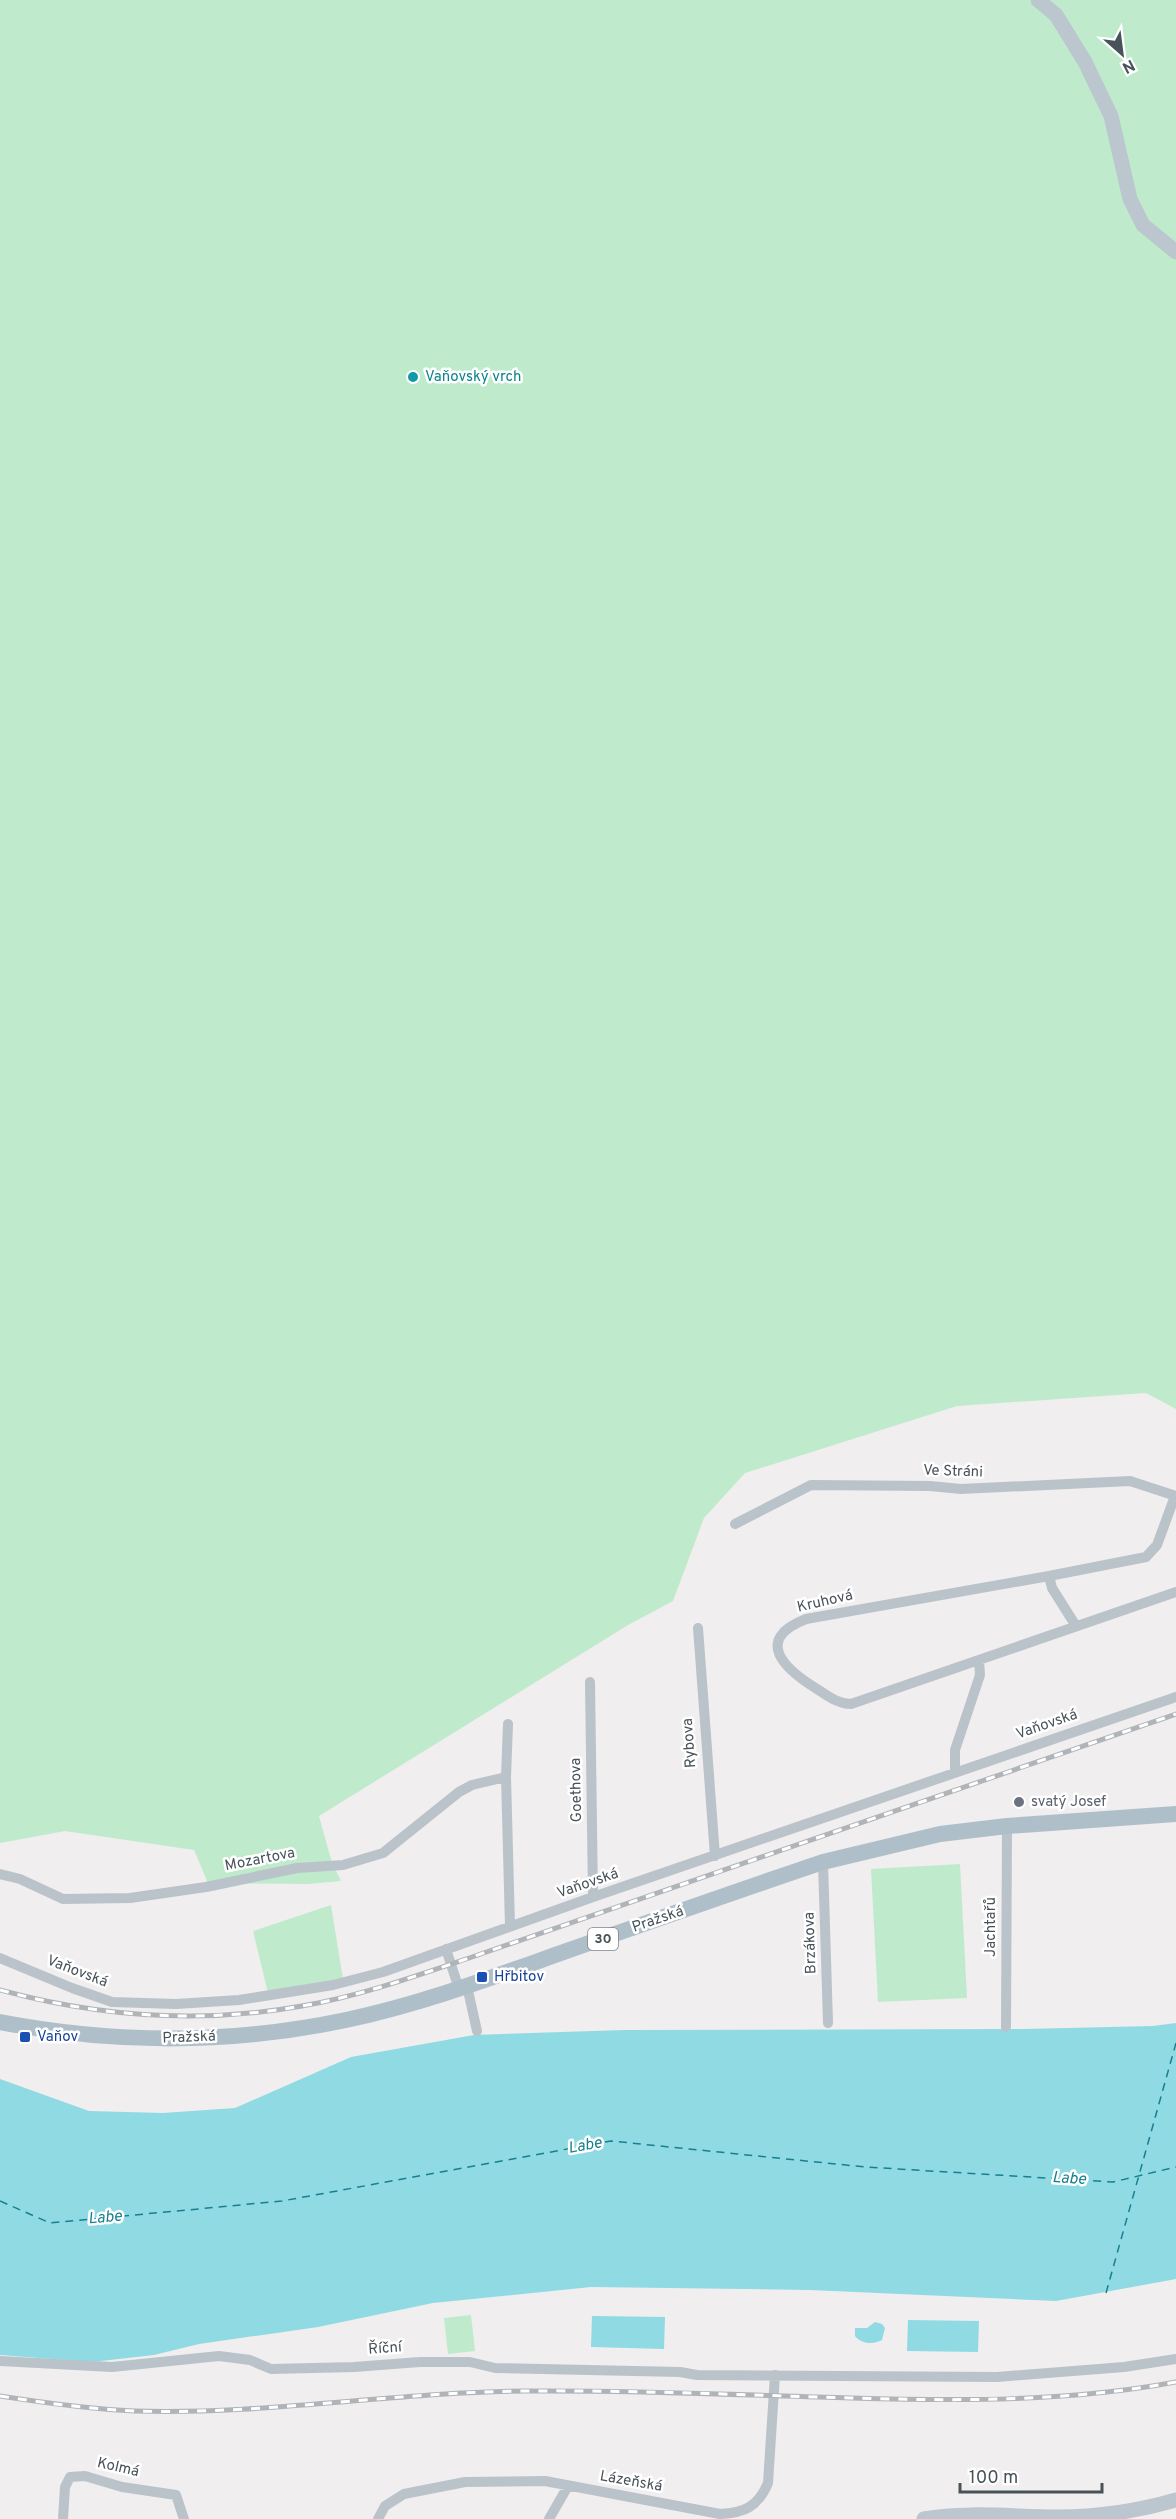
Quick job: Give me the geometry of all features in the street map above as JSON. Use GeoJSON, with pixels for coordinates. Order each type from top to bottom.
{"type":"FeatureCollection","features":[{"type":"Feature","properties":{"kind":"main road","name":"Pražská"},"geometry":{"type":"LineString","coordinates":[[0,2022],[102,2037],[160,2039],[230,2037],[277,2032],[347,2020],[464,1987],[823,1862],[918,1838],[1007,1827],[1176,1814]]}},
{"type":"Feature","properties":{"kind":"street"},"geometry":{"type":"LineString","coordinates":[[1038,0],[1056,15],[1085,62],[1111,116],[1130,199],[1143,225],[1176,252]]}},
{"type":"Feature","properties":{"kind":"street","name":"Ve Stráni"},"geometry":{"type":"LineString","coordinates":[[735,1524],[811,1485],[930,1486],[961,1489],[1130,1481],[1176,1496]]}},
{"type":"Feature","properties":{"kind":"street","name":"Kruhová"},"geometry":{"type":"LineString","coordinates":[[1176,1496],[1157,1545],[1146,1557],[806,1619],[795,1623],[786,1631],[778,1645],[779,1655],[790,1670],[803,1680],[844,1704],[862,1701],[1176,1592]]}},
{"type":"Feature","properties":{"kind":"street"},"geometry":{"type":"LineString","coordinates":[[1049,1576],[1052,1588],[1076,1626]]}},
{"type":"Feature","properties":{"kind":"street","name":"Rybova"},"geometry":{"type":"LineString","coordinates":[[698,1628],[715,1856]]}},
{"type":"Feature","properties":{"kind":"street"},"geometry":{"type":"LineString","coordinates":[[955,1773],[955,1750],[980,1675],[979,1660]]}},
{"type":"Feature","properties":{"kind":"street","name":"Goethova"},"geometry":{"type":"LineString","coordinates":[[590,1682],[593,1897]]}},
{"type":"Feature","properties":{"kind":"street","name":"Vaňovská"},"geometry":{"type":"LineString","coordinates":[[0,1958],[112,2002],[176,2004],[238,2000],[333,1985],[383,1972],[593,1897],[1176,1697]]}},
{"type":"Feature","properties":{"kind":"street"},"geometry":{"type":"LineString","coordinates":[[508,1724],[506,1777],[510,1926]]}},
{"type":"Feature","properties":{"kind":"street","name":"Mozartova"},"geometry":{"type":"LineString","coordinates":[[0,1874],[20,1879],[63,1899],[119,1898],[206,1887],[297,1868],[343,1865],[383,1853],[459,1792],[472,1785],[506,1777]]}},
{"type":"Feature","properties":{"kind":"street","name":"Jachtařů"},"geometry":{"type":"LineString","coordinates":[[1006,2027],[1007,1827]]}},
{"type":"Feature","properties":{"kind":"street","name":"Brzákova"},"geometry":{"type":"LineString","coordinates":[[823,1862],[828,2024]]}},
{"type":"Feature","properties":{"kind":"street"},"geometry":{"type":"LineString","coordinates":[[446,1949],[464,1987],[477,2031]]}},
{"type":"Feature","properties":{"kind":"street","name":"Říční"},"geometry":{"type":"LineString","coordinates":[[0,2361],[112,2367],[219,2356],[250,2360],[271,2369],[460,2362],[495,2368],[680,2372],[728,2376],[997,2377],[1124,2367],[1176,2359]]}},
{"type":"Feature","properties":{"kind":"street","name":"Lázeňská"},"geometry":{"type":"LineString","coordinates":[[378,2519],[385,2506],[404,2494],[465,2482],[545,2481],[720,2514],[740,2513],[763,2495],[768,2483],[775,2375]]}},
{"type":"Feature","properties":{"kind":"street","name":"Kolmá"},"geometry":{"type":"LineString","coordinates":[[63,2519],[65,2487],[70,2476],[85,2476],[122,2487],[176,2495],[184,2519]]}},
{"type":"Feature","properties":{"kind":"street"},"geometry":{"type":"LineString","coordinates":[[549,2519],[568,2486]]}},
{"type":"Feature","properties":{"kind":"street"},"geometry":{"type":"LineString","coordinates":[[924,2519],[966,2516],[1086,2517],[1139,2510],[1176,2500]]}},
{"type":"Feature","properties":{"kind":"green space"},"geometry":{"type":"Polygon","coordinates":[[[0,0],[1030,0],[1036,5],[1035,0],[1176,0],[1176,1409],[1146,1393],[957,1406],[745,1473],[704,1518],[673,1601],[628,1625],[319,1816],[332,1863],[341,1881],[308,1884],[208,1883],[194,1850],[65,1831],[0,1843],[0,0]]]}},
{"type":"Feature","properties":{"kind":"green space"},"geometry":{"type":"Polygon","coordinates":[[[960,1864],[967,1998],[878,2002],[871,1869],[960,1864]]]}},
{"type":"Feature","properties":{"kind":"green space"},"geometry":{"type":"Polygon","coordinates":[[[331,1905],[343,1979],[268,1993],[253,1931],[331,1905]]]}},
{"type":"Feature","properties":{"kind":"green space"},"geometry":{"type":"Polygon","coordinates":[[[471,2315],[475,2351],[448,2354],[444,2318],[471,2315]]]}},
{"type":"Feature","properties":{"kind":"water","name":"Labe"},"geometry":{"type":"Polygon","coordinates":[[[1176,2023],[1176,2279],[1056,2301],[810,2290],[591,2287],[433,2303],[318,2327],[199,2344],[154,2355],[92,2362],[0,2355],[0,2079],[89,2111],[163,2113],[235,2108],[351,2057],[474,2035],[624,2030],[1023,2029],[1153,2026],[1176,2023]]]}},
{"type":"Feature","properties":{"kind":"water"},"geometry":{"type":"Polygon","coordinates":[[[592,2316],[665,2317],[664,2349],[591,2347],[592,2316]]]}},
{"type":"Feature","properties":{"kind":"water"},"geometry":{"type":"Polygon","coordinates":[[[908,2320],[979,2321],[978,2352],[907,2351],[908,2320]]]}},
{"type":"Feature","properties":{"kind":"water"},"geometry":{"type":"Polygon","coordinates":[[[875,2322],[882,2324],[885,2328],[882,2340],[867,2343],[855,2336],[855,2328],[867,2328],[875,2322]]]}},
{"type":"Feature","properties":{"kind":"ferry route"},"geometry":{"type":"LineString","coordinates":[[1106,2293],[1176,2043]]}},
{"type":"Feature","properties":{"kind":"ferry route"},"geometry":{"type":"LineString","coordinates":[[0,2201],[50,2223],[282,2201],[611,2141],[865,2167],[1113,2182],[1176,2167]]}},
{"type":"Feature","properties":{"kind":"railway"},"geometry":{"type":"LineString","coordinates":[[0,1990],[112,2012],[188,2016],[264,2012],[345,1997],[451,1964],[1176,1714]]}},
{"type":"Feature","properties":{"kind":"railway"},"geometry":{"type":"LineString","coordinates":[[0,2396],[101,2409],[184,2411],[233,2410],[428,2395],[526,2391],[892,2399],[1014,2399],[1135,2389],[1176,2382]]}},
{"type":"Feature","properties":{"kind":"place","name":"Vaňovský vrch"},"geometry":{"type":"Point","coordinates":[413,377]}},
{"type":"Feature","properties":{"kind":"place","name":"svatý Josef"},"geometry":{"type":"Point","coordinates":[1019,1802]}},
{"type":"Feature","properties":{"kind":"place","name":"Hřbitov"},"geometry":{"type":"Point","coordinates":[482,1977]}},
{"type":"Feature","properties":{"kind":"place","name":"Vaňov"},"geometry":{"type":"Point","coordinates":[25,2037]}}]}
